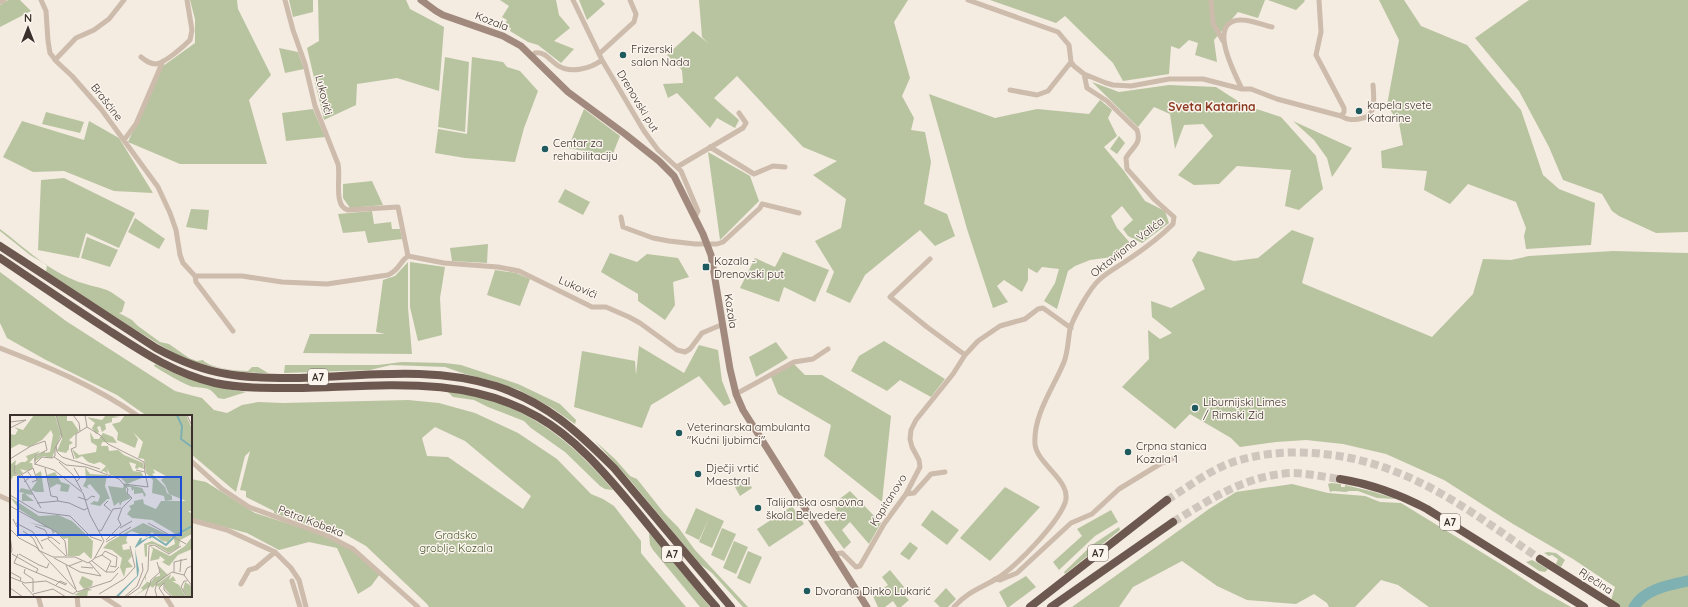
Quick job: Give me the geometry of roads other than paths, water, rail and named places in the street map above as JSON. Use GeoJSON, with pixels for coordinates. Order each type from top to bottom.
{"type":"FeatureCollection","features":[{"type":"Feature","properties":{"kind":"highway","name":"A7"},"geometry":{"type":"LineString","coordinates":[[0,246],[156,348],[182,361],[204,369],[227,374],[264,378],[400,374],[456,377],[495,386],[539,405],[576,430],[614,468],[731,607]]}},
{"type":"Feature","properties":{"kind":"highway","name":"A7"},"geometry":{"type":"LineString","coordinates":[[0,258],[138,349],[171,368],[198,378],[232,386],[268,388],[402,385],[445,386],[488,395],[526,410],[562,432],[593,461],[716,607]]}},
{"type":"Feature","properties":{"kind":"highway","name":"A7"},"geometry":{"type":"LineString","coordinates":[[1340,479],[1371,485],[1404,497],[1448,521],[1584,607]]}},
{"type":"Feature","properties":{"kind":"highway","name":"A7"},"geometry":{"type":"LineString","coordinates":[[1030,607],[1167,500]]}},
{"type":"Feature","properties":{"kind":"highway","name":"A7"},"geometry":{"type":"LineString","coordinates":[[1051,607],[1173,522]]}},
{"type":"Feature","properties":{"kind":"highway","name":"Rječina"},"geometry":{"type":"LineString","coordinates":[[1540,558],[1616,607]]}},
{"type":"Feature","properties":{"kind":"main road","name":"Kozala"},"geometry":{"type":"LineString","coordinates":[[421,0],[443,15],[502,36],[521,46],[568,92],[625,134],[671,172],[680,186],[707,244],[712,261],[721,325],[730,369],[736,394],[743,410],[867,607]]}},
{"type":"Feature","properties":{"kind":"street"},"geometry":{"type":"LineString","coordinates":[[0,2],[4,0]]}},
{"type":"Feature","properties":{"kind":"street","name":"Brašćine"},"geometry":{"type":"LineString","coordinates":[[41,0],[46,11],[48,48],[55,60],[86,92],[124,140],[136,124],[163,61],[190,40],[192,30],[187,0]]}},
{"type":"Feature","properties":{"kind":"street"},"geometry":{"type":"LineString","coordinates":[[55,60],[76,38],[94,30],[109,20],[124,0]]}},
{"type":"Feature","properties":{"kind":"street","name":"Lukovići"},"geometry":{"type":"LineString","coordinates":[[285,0],[293,30],[305,64],[315,106],[338,164],[340,202],[343,208],[348,210],[398,207],[408,256],[444,263],[498,266],[520,271],[592,307],[606,307],[629,317],[640,323],[677,350],[685,352],[690,349],[702,334],[721,325]]}},
{"type":"Feature","properties":{"kind":"street","name":"Drenovski put"},"geometry":{"type":"LineString","coordinates":[[573,0],[602,60],[648,138],[681,171],[698,211],[695,217]]}},
{"type":"Feature","properties":{"kind":"street"},"geometry":{"type":"LineString","coordinates":[[599,54],[634,22],[636,14],[630,0]]}},
{"type":"Feature","properties":{"kind":"street"},"geometry":{"type":"LineString","coordinates":[[968,0],[1058,32],[1069,45],[1071,62],[1048,91],[1037,95],[1010,90]]}},
{"type":"Feature","properties":{"kind":"street"},"geometry":{"type":"LineString","coordinates":[[1211,0],[1213,23],[1223,41],[1242,89]]}},
{"type":"Feature","properties":{"kind":"street"},"geometry":{"type":"LineString","coordinates":[[1319,0],[1321,32],[1316,55],[1344,108],[1344,112],[1341,116]]}},
{"type":"Feature","properties":{"kind":"street"},"geometry":{"type":"LineString","coordinates":[[1223,41],[1226,28],[1232,22],[1240,20],[1252,21],[1272,27]]}},
{"type":"Feature","properties":{"kind":"street"},"geometry":{"type":"LineString","coordinates":[[532,56],[535,53],[540,52],[560,67],[581,70],[590,68],[602,60]]}},
{"type":"Feature","properties":{"kind":"street"},"geometry":{"type":"LineString","coordinates":[[141,57],[150,63],[156,64],[163,61]]}},
{"type":"Feature","properties":{"kind":"street","name":"Oktavijana Valića"},"geometry":{"type":"LineString","coordinates":[[1071,62],[1084,74],[1113,86],[1131,86],[1169,79],[1189,78],[1203,80],[1242,89],[1251,89],[1277,99],[1341,116],[1348,120],[1365,118],[1372,113],[1374,102],[1373,86]]}},
{"type":"Feature","properties":{"kind":"street","name":"Oktavijana Valića"},"geometry":{"type":"LineString","coordinates":[[954,607],[966,596],[995,579],[1018,562],[1047,529],[1065,502],[1067,497],[1064,488],[1040,456],[1035,443],[1044,404],[1064,362],[1071,328],[1090,291],[1099,280],[1134,256],[1173,224],[1174,217],[1155,200],[1127,169],[1126,158],[1139,142],[1140,136],[1137,130],[1107,101],[1087,88],[1084,74]]}},
{"type":"Feature","properties":{"kind":"street"},"geometry":{"type":"LineString","coordinates":[[677,167],[743,128],[746,123],[739,113]]}},
{"type":"Feature","properties":{"kind":"street"},"geometry":{"type":"LineString","coordinates":[[124,140],[162,194],[176,230],[180,255],[183,263],[195,276],[196,282],[234,330]]}},
{"type":"Feature","properties":{"kind":"street"},"geometry":{"type":"LineString","coordinates":[[710,147],[754,174],[773,166],[786,167]]}},
{"type":"Feature","properties":{"kind":"street"},"geometry":{"type":"LineString","coordinates":[[622,217],[622,226],[653,238],[684,244],[716,244],[723,242],[760,208],[762,204],[799,213]]}},
{"type":"Feature","properties":{"kind":"street"},"geometry":{"type":"LineString","coordinates":[[195,276],[242,276],[282,282],[327,284],[388,275],[397,270],[403,260],[408,256]]}},
{"type":"Feature","properties":{"kind":"street"},"geometry":{"type":"LineString","coordinates":[[930,259],[890,296],[927,327],[965,355]]}},
{"type":"Feature","properties":{"kind":"street","name":"Kapitanovo"},"geometry":{"type":"LineString","coordinates":[[833,554],[842,553],[853,565],[856,567],[860,566],[884,524],[906,494],[920,467],[919,460],[912,447],[910,439],[911,430],[916,420],[978,340],[1000,326],[1025,319],[1038,309],[1043,308],[1071,328]]}},
{"type":"Feature","properties":{"kind":"street"},"geometry":{"type":"LineString","coordinates":[[0,348],[74,378],[92,387],[136,415]]}},
{"type":"Feature","properties":{"kind":"street"},"geometry":{"type":"LineString","coordinates":[[736,394],[794,362],[813,359],[828,349]]}},
{"type":"Feature","properties":{"kind":"street","name":"Oktavijana Valića"},"geometry":{"type":"LineString","coordinates":[[995,579],[1000,580],[1017,573],[1072,523],[1092,514],[1119,489],[1160,464],[1174,458]]}},
{"type":"Feature","properties":{"kind":"street","name":"Petra Kobeka"},"geometry":{"type":"LineString","coordinates":[[192,462],[222,489],[249,507],[326,535],[353,549],[418,607]]}},
{"type":"Feature","properties":{"kind":"street"},"geometry":{"type":"LineString","coordinates":[[906,494],[914,493],[931,474],[945,472]]}},
{"type":"Feature","properties":{"kind":"street"},"geometry":{"type":"LineString","coordinates":[[0,496],[10,501]]}},
{"type":"Feature","properties":{"kind":"street"},"geometry":{"type":"LineString","coordinates":[[192,520],[232,531],[275,552],[287,564],[299,580],[306,607]]}},
{"type":"Feature","properties":{"kind":"street"},"geometry":{"type":"LineString","coordinates":[[241,584],[249,570],[256,568],[275,552]]}},
{"type":"Feature","properties":{"kind":"street"},"geometry":{"type":"LineString","coordinates":[[292,581],[300,607]]}},
{"type":"Feature","properties":{"kind":"street"},"geometry":{"type":"LineString","coordinates":[[38,597],[41,607]]}},
{"type":"Feature","properties":{"kind":"street"},"geometry":{"type":"LineString","coordinates":[[76,597],[78,607]]}},
{"type":"Feature","properties":{"kind":"street"},"geometry":{"type":"LineString","coordinates":[[104,597],[119,607]]}},
{"type":"Feature","properties":{"kind":"street"},"geometry":{"type":"LineString","coordinates":[[166,597],[172,607]]}},
{"type":"Feature","properties":{"kind":"waterway","name":"Rječina"},"geometry":{"type":"LineString","coordinates":[[1634,607],[1644,596],[1651,592],[1665,586],[1688,581]]}},
{"type":"Feature","properties":{"kind":"tunnel"},"geometry":{"type":"LineString","coordinates":[[1167,500],[1216,469],[1243,459],[1262,455],[1293,452],[1346,457],[1377,465],[1406,476],[1434,490],[1487,522],[1540,559]]}},
{"type":"Feature","properties":{"kind":"tunnel"},"geometry":{"type":"LineString","coordinates":[[1173,522],[1215,497],[1258,479],[1291,473],[1340,479]]}},
{"type":"Feature","properties":{"kind":"place","name":"Frizerski salon Nada"},"geometry":{"type":"Point","coordinates":[623,55]}},
{"type":"Feature","properties":{"kind":"place","name":"kapela svete Katarine"},"geometry":{"type":"Point","coordinates":[1359,111]}},
{"type":"Feature","properties":{"kind":"place","name":"Centar za rehabilitaciju"},"geometry":{"type":"Point","coordinates":[545,149]}},
{"type":"Feature","properties":{"kind":"place","name":"Kozala - Drenovski put"},"geometry":{"type":"Point","coordinates":[706,267]}},
{"type":"Feature","properties":{"kind":"place","name":"Liburnijski Limes / Rimski Zid"},"geometry":{"type":"Point","coordinates":[1195,408]}},
{"type":"Feature","properties":{"kind":"place","name":"Veterinarska ambulanta \"Kućni ljubimci\""},"geometry":{"type":"Point","coordinates":[679,433]}},
{"type":"Feature","properties":{"kind":"place","name":"Crpna stanica Kozala 1"},"geometry":{"type":"Point","coordinates":[1128,452]}},
{"type":"Feature","properties":{"kind":"place","name":"Dječji vrtić Maestral"},"geometry":{"type":"Point","coordinates":[698,474]}},
{"type":"Feature","properties":{"kind":"place","name":"Talijanska osnovna škola Belvedere"},"geometry":{"type":"Point","coordinates":[758,508]}},
{"type":"Feature","properties":{"kind":"place","name":"Dvorana Dinko Lukarić"},"geometry":{"type":"Point","coordinates":[807,591]}},
{"type":"Feature","properties":{"kind":"district","name":"Sveta Katarina"},"geometry":{"type":"Point","coordinates":[1212,107]}},
{"type":"Feature","properties":{"kind":"park label","name":"Gradsko groblje Kozala"},"geometry":{"type":"Point","coordinates":[456,541]}}]}
